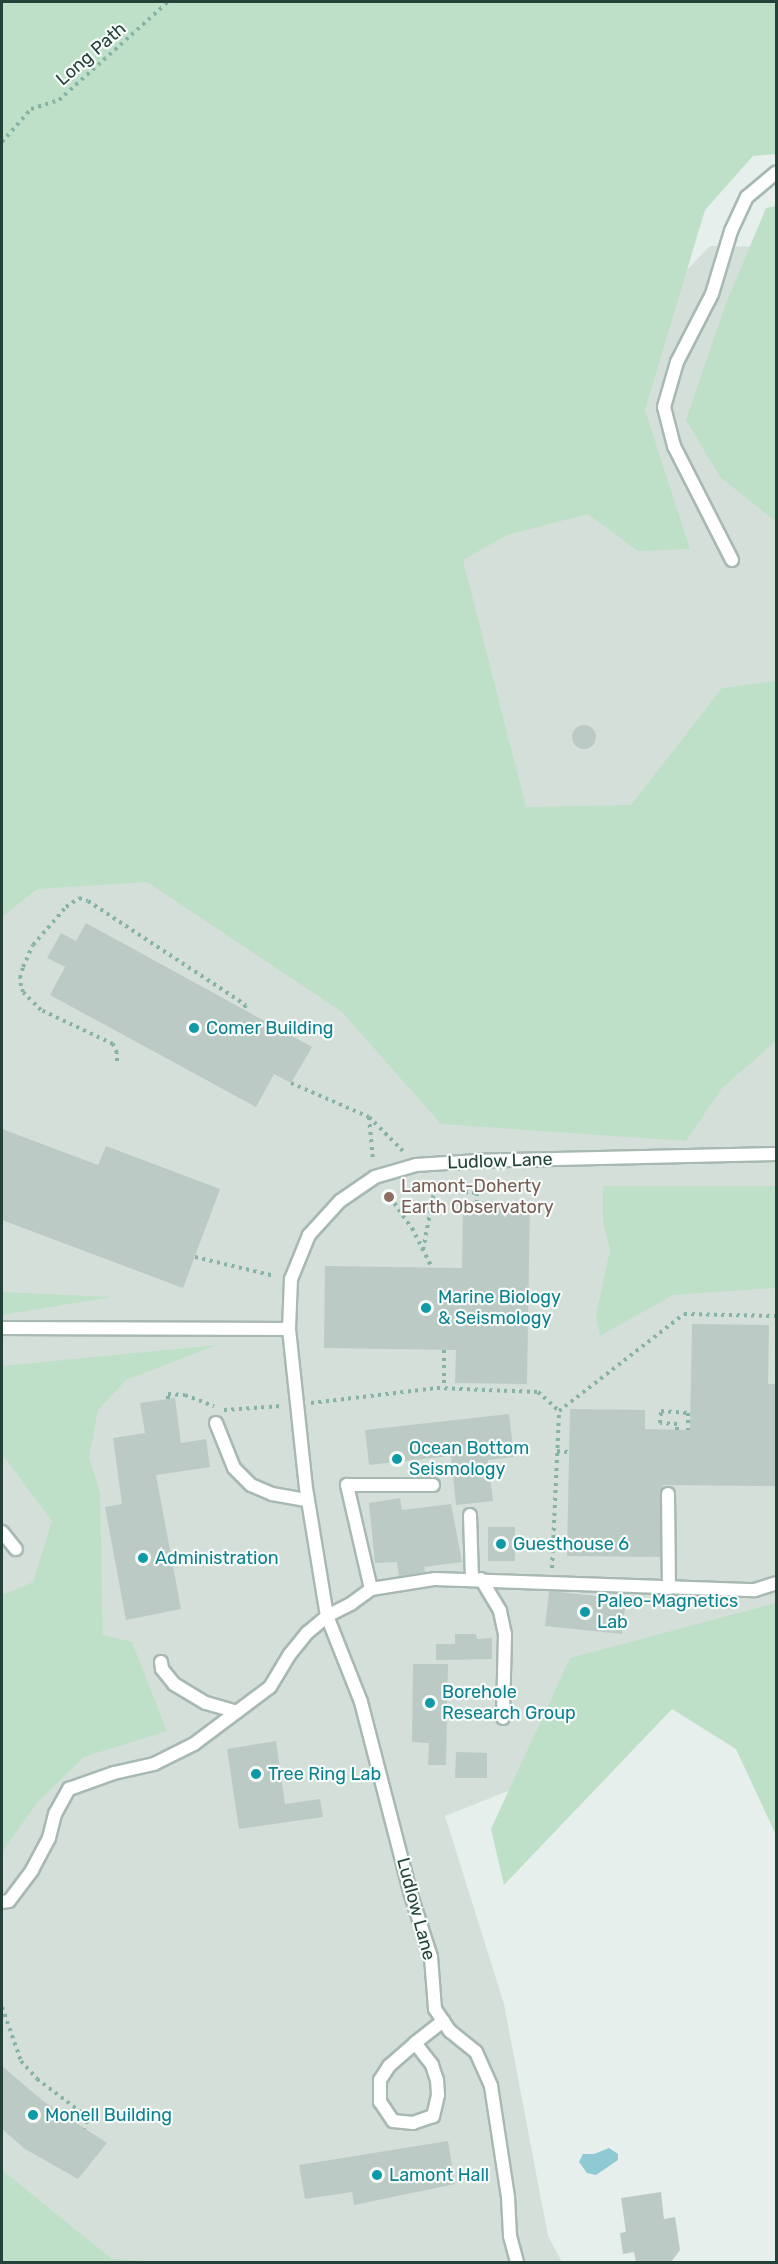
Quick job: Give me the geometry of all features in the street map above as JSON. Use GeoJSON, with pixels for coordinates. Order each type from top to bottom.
{"type":"FeatureCollection","features":[{"type":"Feature","properties":{"kind":"lane"},"geometry":{"type":"LineString","coordinates":[[732,560],[674,446],[664,407],[677,362],[712,294],[731,231],[747,197],[777,173]]}},
{"type":"Feature","properties":{"kind":"lane","name":"Ludlow Lane"},"geometry":{"type":"LineString","coordinates":[[517,2262],[510,2236],[508,2197],[491,2086],[476,2052],[450,2031],[435,2009],[431,1957],[410,1892],[361,1702],[327,1616],[307,1500],[296,1405],[289,1329],[291,1279],[309,1235],[340,1201],[375,1177],[416,1165],[777,1154]]}},
{"type":"Feature","properties":{"kind":"lane"},"geometry":{"type":"LineString","coordinates":[[2,1328],[289,1329]]}},
{"type":"Feature","properties":{"kind":"lane"},"geometry":{"type":"LineString","coordinates":[[216,1423],[234,1468],[251,1485],[272,1494],[307,1500]]}},
{"type":"Feature","properties":{"kind":"lane"},"geometry":{"type":"LineString","coordinates":[[371,1589],[347,1485],[433,1485]]}},
{"type":"Feature","properties":{"kind":"lane"},"geometry":{"type":"LineString","coordinates":[[668,1494],[669,1588]]}},
{"type":"Feature","properties":{"kind":"lane"},"geometry":{"type":"LineString","coordinates":[[470,1515],[477,1579],[500,1611],[505,1634],[503,1718]]}},
{"type":"Feature","properties":{"kind":"lane"},"geometry":{"type":"LineString","coordinates":[[2,1532],[16,1550]]}},
{"type":"Feature","properties":{"kind":"lane"},"geometry":{"type":"LineString","coordinates":[[2,1902],[9,1901],[32,1870],[49,1838],[55,1814],[69,1789],[114,1773],[154,1764],[194,1744],[270,1687],[290,1654],[307,1633],[327,1616],[352,1603],[371,1589],[435,1579],[755,1590],[777,1583]]}},
{"type":"Feature","properties":{"kind":"lane"},"geometry":{"type":"LineString","coordinates":[[161,1662],[162,1669],[174,1684],[206,1703],[237,1712]]}},
{"type":"Feature","properties":{"kind":"lane"},"geometry":{"type":"LineString","coordinates":[[415,2043],[432,2065],[437,2080],[438,2095],[433,2116],[413,2123],[393,2121],[380,2102],[380,2080],[389,2066],[415,2043],[443,2021]]}},
{"type":"Feature","properties":{"kind":"path","name":"Long Path"},"geometry":{"type":"LineString","coordinates":[[2,142],[31,109],[60,100],[168,2]]}},
{"type":"Feature","properties":{"kind":"path"},"geometry":{"type":"LineString","coordinates":[[117,1061],[117,1053],[113,1044],[41,1010],[23,993],[20,978],[33,945],[66,907],[79,898],[88,901],[204,980],[246,1005],[243,1009]]}},
{"type":"Feature","properties":{"kind":"path"},"geometry":{"type":"LineString","coordinates":[[291,1083],[369,1117],[416,1165]]}},
{"type":"Feature","properties":{"kind":"path"},"geometry":{"type":"LineString","coordinates":[[369,1117],[375,1177]]}},
{"type":"Feature","properties":{"kind":"path"},"geometry":{"type":"LineString","coordinates":[[423,1250],[436,1181]]}},
{"type":"Feature","properties":{"kind":"path"},"geometry":{"type":"LineString","coordinates":[[435,1189],[477,1193],[477,1201]]}},
{"type":"Feature","properties":{"kind":"path"},"geometry":{"type":"LineString","coordinates":[[390,1197],[412,1228],[432,1268]]}},
{"type":"Feature","properties":{"kind":"path"},"geometry":{"type":"LineString","coordinates":[[195,1257],[291,1279]]}},
{"type":"Feature","properties":{"kind":"path"},"geometry":{"type":"LineString","coordinates":[[551,1582],[559,1412],[684,1314],[777,1316]]}},
{"type":"Feature","properties":{"kind":"path"},"geometry":{"type":"LineString","coordinates":[[444,1350],[444,1388]]}},
{"type":"Feature","properties":{"kind":"path"},"geometry":{"type":"LineString","coordinates":[[168,1399],[168,1394],[185,1395],[226,1410],[296,1405],[444,1388],[538,1392],[559,1412]]}},
{"type":"Feature","properties":{"kind":"path"},"geometry":{"type":"LineString","coordinates":[[677,1430],[677,1424],[660,1424],[661,1412],[688,1413],[687,1430]]}},
{"type":"Feature","properties":{"kind":"path"},"geometry":{"type":"LineString","coordinates":[[557,1451],[569,1452]]}},
{"type":"Feature","properties":{"kind":"path"},"geometry":{"type":"LineString","coordinates":[[2,2007],[21,2061],[37,2079],[85,2115],[87,2121],[85,2129]]}},
{"type":"Feature","properties":{"kind":"shaded area","name":"Lamont-Doherty Earth Observatory"},"geometry":{"type":"Polygon","coordinates":[[[710,246],[776,247],[776,1628],[533,1781],[445,1816],[504,2004],[548,2236],[562,2262],[2,2262],[2,765],[567,394],[710,246]]]}},
{"type":"Feature","properties":{"kind":"green space"},"geometry":{"type":"Polygon","coordinates":[[[2,2],[776,2],[776,154],[753,156],[705,210],[645,410],[690,549],[638,551],[588,514],[507,535],[463,560],[526,807],[631,805],[722,688],[776,681],[776,1041],[722,1088],[686,1141],[441,1124],[341,1011],[147,882],[37,889],[2,917],[2,2]]]}},
{"type":"Feature","properties":{"kind":"green space"},"geometry":{"type":"Polygon","coordinates":[[[776,206],[776,522],[720,477],[686,420],[725,306],[766,208],[776,206]]]}},
{"type":"Feature","properties":{"kind":"green space"},"geometry":{"type":"Polygon","coordinates":[[[603,1186],[776,1186],[776,1288],[673,1295],[600,1336],[596,1315],[610,1250],[603,1222],[603,1186]]]}},
{"type":"Feature","properties":{"kind":"green space"},"geometry":{"type":"Polygon","coordinates":[[[2,1292],[112,1297],[2,1315],[2,1292]]]}},
{"type":"Feature","properties":{"kind":"green space"},"geometry":{"type":"Polygon","coordinates":[[[217,1345],[126,1380],[98,1410],[89,1457],[100,1493],[103,1635],[132,1642],[167,1731],[84,1757],[37,1803],[2,1852],[2,1595],[33,1582],[52,1521],[2,1454],[2,1366],[217,1345]]]}},
{"type":"Feature","properties":{"kind":"green space"},"geometry":{"type":"Polygon","coordinates":[[[776,1603],[776,1835],[736,1749],[672,1709],[504,1885],[491,1829],[570,1658],[776,1603]]]}},
{"type":"Feature","properties":{"kind":"green space"},"geometry":{"type":"Polygon","coordinates":[[[2,2170],[112,2259],[166,2262],[2,2262],[2,2170]]]}},
{"type":"Feature","properties":{"kind":"water"},"geometry":{"type":"Polygon","coordinates":[[[609,2148],[618,2154],[618,2160],[596,2175],[587,2173],[579,2162],[583,2154],[594,2154],[609,2148]]]}},
{"type":"Feature","properties":{"kind":"building"},"geometry":{"type":"Polygon","coordinates":[[[584,725],[589,726],[595,732],[595,742],[589,748],[584,749],[579,748],[573,742],[572,737],[573,732],[579,726],[584,725]]]}},
{"type":"Feature","properties":{"kind":"building","name":"Comer Building"},"geometry":{"type":"Polygon","coordinates":[[[86,923],[312,1047],[291,1083],[274,1074],[256,1107],[50,995],[65,967],[47,958],[61,933],[76,941],[86,923]]]}},
{"type":"Feature","properties":{"kind":"building"},"geometry":{"type":"Polygon","coordinates":[[[2,1129],[98,1165],[106,1146],[220,1189],[183,1288],[2,1220],[2,1129]]]}},
{"type":"Feature","properties":{"kind":"building","name":"Marine Biology & Seismology"},"geometry":{"type":"Polygon","coordinates":[[[463,1201],[530,1202],[527,1384],[455,1383],[456,1350],[324,1348],[325,1266],[462,1268],[463,1201]]]}},
{"type":"Feature","properties":{"kind":"building"},"geometry":{"type":"Polygon","coordinates":[[[692,1324],[769,1325],[768,1384],[777,1384],[777,1486],[663,1485],[660,1494],[660,1557],[567,1556],[570,1409],[645,1410],[645,1429],[690,1430],[692,1324]]]}},
{"type":"Feature","properties":{"kind":"building"},"geometry":{"type":"Polygon","coordinates":[[[175,1398],[181,1443],[206,1439],[210,1467],[156,1475],[181,1609],[126,1620],[105,1507],[122,1504],[113,1438],[145,1433],[140,1403],[175,1398]]]}},
{"type":"Feature","properties":{"kind":"building","name":"Ocean Bottom Seismology"},"geometry":{"type":"Polygon","coordinates":[[[509,1414],[514,1457],[488,1460],[493,1501],[456,1505],[451,1456],[369,1465],[365,1430],[509,1414]]]}},
{"type":"Feature","properties":{"kind":"building"},"geometry":{"type":"Polygon","coordinates":[[[400,1498],[402,1510],[451,1504],[462,1562],[424,1567],[425,1572],[399,1576],[397,1562],[375,1563],[369,1503],[400,1498]]]}},
{"type":"Feature","properties":{"kind":"building","name":"Guesthouse 6"},"geometry":{"type":"Polygon","coordinates":[[[488,1527],[515,1527],[515,1561],[488,1561],[488,1527]]]}},
{"type":"Feature","properties":{"kind":"building","name":"Paleo-Magnetics Lab"},"geometry":{"type":"Polygon","coordinates":[[[549,1591],[626,1599],[622,1634],[545,1626],[549,1591]]]}},
{"type":"Feature","properties":{"kind":"building","name":"Borehole Research Group"},"geometry":{"type":"Polygon","coordinates":[[[455,1634],[476,1634],[477,1639],[492,1638],[492,1659],[436,1660],[436,1644],[455,1644],[455,1634]]]}},
{"type":"Feature","properties":{"kind":"building","name":"Borehole Research Group"},"geometry":{"type":"Polygon","coordinates":[[[413,1664],[448,1664],[446,1765],[428,1765],[429,1743],[412,1742],[413,1664]]]}},
{"type":"Feature","properties":{"kind":"building","name":"Tree Ring Lab"},"geometry":{"type":"Polygon","coordinates":[[[276,1741],[285,1804],[320,1799],[323,1817],[239,1829],[227,1749],[276,1741]]]}},
{"type":"Feature","properties":{"kind":"building","name":"Borehole Research Group"},"geometry":{"type":"Polygon","coordinates":[[[456,1752],[487,1753],[487,1778],[455,1778],[456,1752]]]}},
{"type":"Feature","properties":{"kind":"building","name":"Monell Building"},"geometry":{"type":"Polygon","coordinates":[[[2,2066],[43,2101],[107,2143],[78,2179],[25,2149],[2,2129],[2,2066]]]}},
{"type":"Feature","properties":{"kind":"building","name":"Lamont Hall"},"geometry":{"type":"Polygon","coordinates":[[[448,2141],[455,2184],[354,2205],[352,2192],[305,2199],[299,2165],[448,2141]]]}},
{"type":"Feature","properties":{"kind":"building"},"geometry":{"type":"Polygon","coordinates":[[[661,2192],[664,2219],[675,2217],[680,2250],[671,2262],[636,2262],[634,2252],[623,2254],[620,2233],[626,2232],[621,2198],[661,2192]]]}},
{"type":"Feature","properties":{"kind":"place","name":"Comer Building"},"geometry":{"type":"Point","coordinates":[194,1028]}},
{"type":"Feature","properties":{"kind":"place","name":"Lamont-Doherty Earth Observatory"},"geometry":{"type":"Point","coordinates":[389,1197]}},
{"type":"Feature","properties":{"kind":"place","name":"Marine Biology & Seismology"},"geometry":{"type":"Point","coordinates":[426,1308]}},
{"type":"Feature","properties":{"kind":"place","name":"Ocean Bottom Seismology"},"geometry":{"type":"Point","coordinates":[397,1459]}},
{"type":"Feature","properties":{"kind":"place","name":"Guesthouse 6"},"geometry":{"type":"Point","coordinates":[501,1544]}},
{"type":"Feature","properties":{"kind":"place","name":"Administration"},"geometry":{"type":"Point","coordinates":[143,1558]}},
{"type":"Feature","properties":{"kind":"place","name":"Paleo-Magnetics Lab"},"geometry":{"type":"Point","coordinates":[585,1612]}},
{"type":"Feature","properties":{"kind":"place","name":"Borehole Research Group"},"geometry":{"type":"Point","coordinates":[430,1703]}},
{"type":"Feature","properties":{"kind":"place","name":"Tree Ring Lab"},"geometry":{"type":"Point","coordinates":[256,1774]}},
{"type":"Feature","properties":{"kind":"place","name":"Monell Building"},"geometry":{"type":"Point","coordinates":[33,2115]}},
{"type":"Feature","properties":{"kind":"place","name":"Lamont Hall"},"geometry":{"type":"Point","coordinates":[377,2175]}}]}
